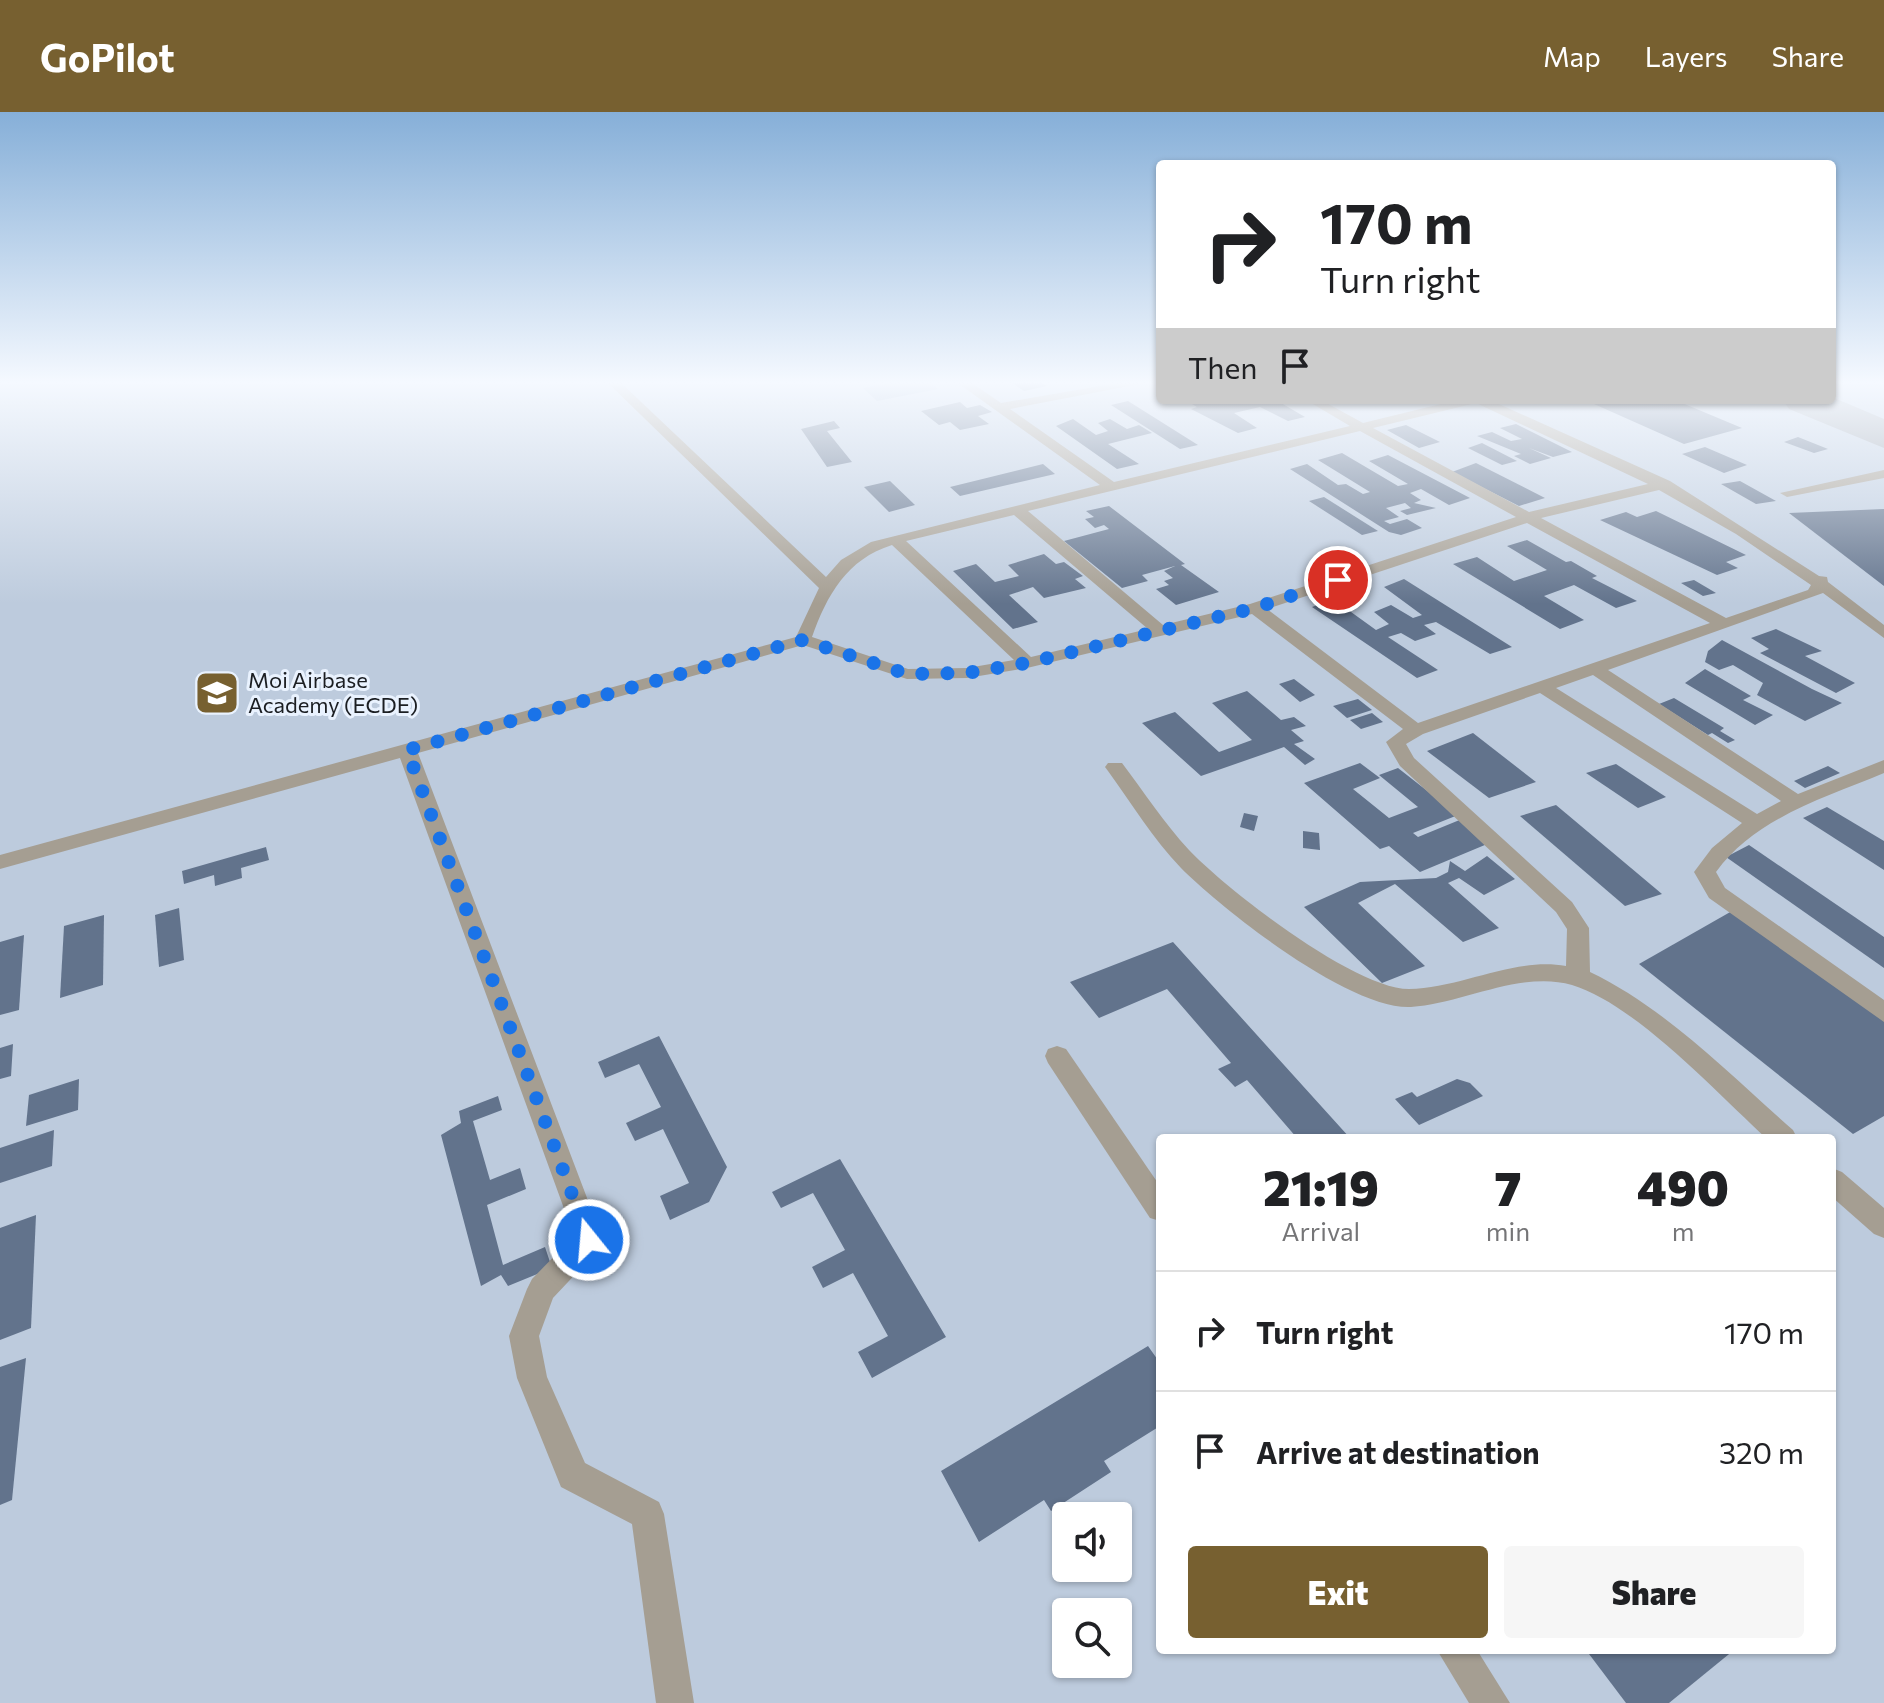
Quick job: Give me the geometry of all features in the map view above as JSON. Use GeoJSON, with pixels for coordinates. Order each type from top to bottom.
{"type":"FeatureCollection","features":[{"type":"Feature","properties":{"kind":"street"},"geometry":{"type":"LineString","coordinates":[[690,455],[826,586]]}},
{"type":"Feature","properties":{"kind":"street"},"geometry":{"type":"LineString","coordinates":[[1068,455],[1110,486]]}},
{"type":"Feature","properties":{"kind":"street"},"geometry":{"type":"LineString","coordinates":[[803,640],[815,605],[836,570],[874,544],[1235,455]]}},
{"type":"Feature","properties":{"kind":"street"},"geometry":{"type":"LineString","coordinates":[[1415,455],[1532,516],[1724,624]]}},
{"type":"Feature","properties":{"kind":"street"},"geometry":{"type":"LineString","coordinates":[[1607,455],[1665,484],[1821,580],[1884,633]]}},
{"type":"Feature","properties":{"kind":"street"},"geometry":{"type":"LineString","coordinates":[[1787,493],[1884,474]]}},
{"type":"Feature","properties":{"kind":"street"},"geometry":{"type":"LineString","coordinates":[[0,862],[803,640],[907,674],[967,673],[1027,663],[1255,608],[1532,516],[1665,484]]}},
{"type":"Feature","properties":{"kind":"street"},"geometry":{"type":"LineString","coordinates":[[1016,509],[1158,629]]}},
{"type":"Feature","properties":{"kind":"street"},"geometry":{"type":"LineString","coordinates":[[895,539],[1027,663]]}},
{"type":"Feature","properties":{"kind":"street"},"geometry":{"type":"LineString","coordinates":[[1578,977],[1578,928],[1564,907],[1398,752],[1395,742],[1416,730],[1815,593],[1821,580]]}},
{"type":"Feature","properties":{"kind":"street"},"geometry":{"type":"LineString","coordinates":[[1255,608],[1416,730]]}},
{"type":"Feature","properties":{"kind":"street"},"geometry":{"type":"LineString","coordinates":[[1594,668],[1798,803]]}},
{"type":"Feature","properties":{"kind":"street"},"geometry":{"type":"LineString","coordinates":[[1541,686],[1757,823]]}},
{"type":"Feature","properties":{"kind":"street"},"geometry":{"type":"LineString","coordinates":[[407,750],[589,1240],[542,1289],[524,1336],[532,1378],[573,1475],[647,1514],[675,1703]]}},
{"type":"Feature","properties":{"kind":"street"},"geometry":{"type":"LineString","coordinates":[[1884,766],[1757,823],[1716,852],[1705,872],[1717,893],[1884,1013]]}},
{"type":"Feature","properties":{"kind":"street"},"geometry":{"type":"LineString","coordinates":[[1115,767],[1188,862],[1242,907],[1376,993],[1407,998],[1539,975],[1578,977],[1614,996],[1779,1134]]}},
{"type":"Feature","properties":{"kind":"street"},"geometry":{"type":"LineString","coordinates":[[1057,1056],[1156,1203]]}},
{"type":"Feature","properties":{"kind":"street"},"geometry":{"type":"LineString","coordinates":[[1836,1183],[1884,1225]]}},
{"type":"Feature","properties":{"kind":"street"},"geometry":{"type":"LineString","coordinates":[[1458,1654],[1491,1703]]}},
{"type":"Feature","properties":{"kind":"shaded area"},"geometry":{"type":"Polygon","coordinates":[[[0,455],[1884,455],[1884,1703],[0,1703],[0,455]]]}},
{"type":"Feature","properties":{"kind":"building"},"geometry":{"type":"Polygon","coordinates":[[[819,455],[847,455],[852,462],[827,467],[819,455]]]}},
{"type":"Feature","properties":{"kind":"building"},"geometry":{"type":"Polygon","coordinates":[[[1097,455],[1125,455],[1139,464],[1117,469],[1097,455]]]}},
{"type":"Feature","properties":{"kind":"building"},"geometry":{"type":"Polygon","coordinates":[[[1346,455],[1398,486],[1408,484],[1369,461],[1388,455],[1470,498],[1449,505],[1421,489],[1410,493],[1421,500],[1414,503],[1436,508],[1407,515],[1400,511],[1411,508],[1405,503],[1386,508],[1399,517],[1384,521],[1390,524],[1407,519],[1422,528],[1401,535],[1389,532],[1290,469],[1307,464],[1338,485],[1346,484],[1363,494],[1370,492],[1318,460],[1346,455]]]}},
{"type":"Feature","properties":{"kind":"building"},"geometry":{"type":"Polygon","coordinates":[[[1482,455],[1506,455],[1517,461],[1502,465],[1482,455]]]}},
{"type":"Feature","properties":{"kind":"building"},"geometry":{"type":"Polygon","coordinates":[[[1545,455],[1551,458],[1530,464],[1514,456],[1545,455]]]}},
{"type":"Feature","properties":{"kind":"building"},"geometry":{"type":"Polygon","coordinates":[[[1685,455],[1724,455],[1747,465],[1724,473],[1685,455]]]}},
{"type":"Feature","properties":{"kind":"building"},"geometry":{"type":"Polygon","coordinates":[[[1476,463],[1545,498],[1519,506],[1452,472],[1476,463]]]}},
{"type":"Feature","properties":{"kind":"building"},"geometry":{"type":"Polygon","coordinates":[[[1043,464],[1055,474],[960,496],[950,487],[1043,464]]]}},
{"type":"Feature","properties":{"kind":"building"},"geometry":{"type":"Polygon","coordinates":[[[890,481],[915,505],[889,512],[864,487],[890,481]]]}},
{"type":"Feature","properties":{"kind":"building"},"geometry":{"type":"Polygon","coordinates":[[[1740,481],[1776,501],[1756,504],[1721,484],[1740,481]]]}},
{"type":"Feature","properties":{"kind":"building"},"geometry":{"type":"Polygon","coordinates":[[[1324,497],[1378,531],[1362,535],[1309,501],[1324,497]]]}},
{"type":"Feature","properties":{"kind":"building"},"geometry":{"type":"Polygon","coordinates":[[[1109,506],[1219,592],[1176,605],[1156,589],[1169,585],[1164,581],[1173,578],[1164,571],[1175,566],[1142,575],[1148,581],[1122,588],[1064,541],[1109,529],[1104,525],[1095,528],[1085,519],[1094,517],[1086,511],[1109,506]]]}},
{"type":"Feature","properties":{"kind":"building"},"geometry":{"type":"Polygon","coordinates":[[[1884,509],[1884,586],[1789,513],[1884,509]]]}},
{"type":"Feature","properties":{"kind":"building"},"geometry":{"type":"Polygon","coordinates":[[[1656,511],[1746,555],[1726,562],[1738,568],[1717,575],[1600,520],[1626,512],[1637,517],[1656,511]]]}},
{"type":"Feature","properties":{"kind":"building"},"geometry":{"type":"Polygon","coordinates":[[[1527,540],[1566,562],[1571,561],[1597,576],[1592,578],[1637,601],[1616,608],[1574,585],[1544,596],[1584,620],[1560,629],[1453,564],[1477,557],[1514,581],[1547,570],[1507,546],[1527,540]]]}},
{"type":"Feature","properties":{"kind":"building"},"geometry":{"type":"Polygon","coordinates":[[[1044,554],[1056,564],[1064,562],[1083,576],[1075,579],[1086,588],[1044,598],[1033,587],[1009,595],[1038,622],[1013,629],[953,571],[976,564],[995,582],[1019,576],[1008,565],[1044,554]]]}},
{"type":"Feature","properties":{"kind":"building"},"geometry":{"type":"Polygon","coordinates":[[[1404,579],[1512,647],[1490,654],[1436,622],[1424,625],[1436,634],[1415,641],[1401,633],[1388,637],[1438,670],[1417,678],[1312,607],[1333,599],[1376,630],[1389,624],[1374,612],[1391,605],[1413,618],[1422,615],[1384,587],[1404,579]]]}},
{"type":"Feature","properties":{"kind":"building"},"geometry":{"type":"Polygon","coordinates":[[[1694,580],[1716,593],[1703,596],[1681,583],[1694,580]]]}},
{"type":"Feature","properties":{"kind":"building"},"geometry":{"type":"Polygon","coordinates":[[[1776,629],[1822,651],[1805,656],[1855,683],[1836,693],[1760,653],[1769,649],[1751,638],[1776,629]]]}},
{"type":"Feature","properties":{"kind":"building"},"geometry":{"type":"Polygon","coordinates":[[[1722,640],[1842,703],[1805,721],[1757,695],[1763,683],[1733,665],[1719,670],[1705,662],[1708,651],[1722,640]]]}},
{"type":"Feature","properties":{"kind":"building"},"geometry":{"type":"Polygon","coordinates":[[[1705,669],[1751,696],[1743,700],[1773,715],[1755,725],[1685,683],[1705,669]]]}},
{"type":"Feature","properties":{"kind":"building"},"geometry":{"type":"Polygon","coordinates":[[[1294,679],[1315,695],[1300,702],[1279,684],[1294,679]]]}},
{"type":"Feature","properties":{"kind":"building"},"geometry":{"type":"Polygon","coordinates":[[[1247,691],[1281,720],[1294,717],[1306,726],[1291,730],[1304,741],[1294,744],[1315,759],[1305,765],[1284,747],[1201,776],[1142,723],[1175,712],[1219,752],[1252,740],[1212,703],[1247,691]]]}},
{"type":"Feature","properties":{"kind":"building"},"geometry":{"type":"Polygon","coordinates":[[[1674,698],[1724,728],[1720,731],[1735,740],[1728,743],[1712,733],[1708,735],[1659,704],[1674,698]]]}},
{"type":"Feature","properties":{"kind":"building"},"geometry":{"type":"Polygon","coordinates":[[[1358,699],[1372,710],[1347,718],[1333,706],[1358,699]]]}},
{"type":"Feature","properties":{"kind":"building"},"geometry":{"type":"Polygon","coordinates":[[[1372,713],[1383,722],[1361,729],[1350,720],[1372,713]]]}},
{"type":"Feature","properties":{"kind":"building"},"geometry":{"type":"Polygon","coordinates":[[[1473,733],[1536,782],[1489,798],[1427,751],[1473,733]]]}},
{"type":"Feature","properties":{"kind":"building"},"geometry":{"type":"Polygon","coordinates":[[[1360,763],[1380,778],[1353,789],[1389,818],[1418,807],[1379,775],[1398,768],[1458,815],[1413,833],[1418,837],[1462,819],[1492,842],[1420,872],[1389,846],[1380,849],[1304,783],[1360,763]]]}},
{"type":"Feature","properties":{"kind":"building"},"geometry":{"type":"Polygon","coordinates":[[[1616,764],[1666,797],[1638,808],[1586,773],[1616,764]]]}},
{"type":"Feature","properties":{"kind":"building"},"geometry":{"type":"Polygon","coordinates":[[[1828,766],[1840,773],[1805,788],[1794,781],[1828,766]]]}},
{"type":"Feature","properties":{"kind":"building"},"geometry":{"type":"Polygon","coordinates":[[[1556,805],[1662,894],[1625,906],[1520,816],[1556,805]]]}},
{"type":"Feature","properties":{"kind":"building"},"geometry":{"type":"Polygon","coordinates":[[[1827,807],[1884,841],[1884,870],[1803,818],[1827,807]]]}},
{"type":"Feature","properties":{"kind":"building"},"geometry":{"type":"Polygon","coordinates":[[[1244,813],[1258,816],[1254,831],[1240,827],[1244,813]]]}},
{"type":"Feature","properties":{"kind":"building"},"geometry":{"type":"Polygon","coordinates":[[[1303,831],[1319,833],[1320,850],[1303,848],[1303,831]]]}},
{"type":"Feature","properties":{"kind":"building"},"geometry":{"type":"Polygon","coordinates":[[[1749,845],[1884,937],[1884,968],[1726,857],[1749,845]]]}},
{"type":"Feature","properties":{"kind":"building"},"geometry":{"type":"Polygon","coordinates":[[[266,847],[269,860],[241,868],[242,878],[215,886],[214,875],[184,884],[182,871],[266,847]]]}},
{"type":"Feature","properties":{"kind":"building"},"geometry":{"type":"Polygon","coordinates":[[[1487,856],[1515,879],[1484,895],[1459,878],[1448,883],[1499,928],[1463,942],[1395,884],[1358,903],[1425,966],[1382,983],[1304,907],[1360,882],[1436,878],[1448,872],[1450,861],[1465,871],[1487,856]]]}},
{"type":"Feature","properties":{"kind":"building"},"geometry":{"type":"Polygon","coordinates":[[[179,908],[184,960],[159,967],[155,915],[179,908]]]}},
{"type":"Feature","properties":{"kind":"building"},"geometry":{"type":"Polygon","coordinates":[[[1732,911],[1884,1021],[1884,1116],[1853,1134],[1639,964],[1732,911]]]}},
{"type":"Feature","properties":{"kind":"building"},"geometry":{"type":"Polygon","coordinates":[[[104,915],[103,985],[60,998],[64,926],[104,915]]]}},
{"type":"Feature","properties":{"kind":"building"},"geometry":{"type":"Polygon","coordinates":[[[24,935],[19,1010],[0,1015],[0,942],[24,935]]]}},
{"type":"Feature","properties":{"kind":"building"},"geometry":{"type":"Polygon","coordinates":[[[1173,942],[1346,1134],[1294,1134],[1247,1080],[1235,1087],[1218,1069],[1231,1063],[1167,989],[1099,1018],[1070,982],[1173,942]]]}},
{"type":"Feature","properties":{"kind":"building"},"geometry":{"type":"Polygon","coordinates":[[[659,1036],[727,1167],[709,1202],[670,1220],[660,1196],[689,1183],[663,1129],[635,1141],[626,1123],[661,1107],[639,1064],[605,1078],[598,1062],[659,1036]]]}},
{"type":"Feature","properties":{"kind":"building"},"geometry":{"type":"Polygon","coordinates":[[[13,1044],[11,1076],[0,1079],[0,1048],[13,1044]]]}},
{"type":"Feature","properties":{"kind":"building"},"geometry":{"type":"Polygon","coordinates":[[[79,1079],[78,1110],[26,1126],[29,1095],[79,1079]]]}},
{"type":"Feature","properties":{"kind":"building"},"geometry":{"type":"Polygon","coordinates":[[[1457,1079],[1470,1083],[1483,1096],[1419,1125],[1395,1099],[1412,1092],[1417,1097],[1457,1079]]]}},
{"type":"Feature","properties":{"kind":"building"},"geometry":{"type":"Polygon","coordinates":[[[498,1096],[502,1110],[473,1121],[490,1180],[520,1168],[526,1189],[487,1205],[503,1265],[545,1247],[552,1268],[508,1286],[501,1275],[481,1286],[441,1135],[461,1123],[459,1111],[498,1096]]]}},
{"type":"Feature","properties":{"kind":"building"},"geometry":{"type":"Polygon","coordinates":[[[54,1130],[52,1166],[0,1183],[0,1148],[54,1130]]]}},
{"type":"Feature","properties":{"kind":"building"},"geometry":{"type":"Polygon","coordinates":[[[840,1159],[946,1337],[872,1378],[858,1352],[888,1336],[853,1273],[823,1288],[812,1267],[845,1250],[813,1193],[781,1208],[772,1192],[840,1159]]]}},
{"type":"Feature","properties":{"kind":"building"},"geometry":{"type":"Polygon","coordinates":[[[36,1215],[31,1328],[0,1340],[0,1228],[36,1215]]]}},
{"type":"Feature","properties":{"kind":"building"},"geometry":{"type":"Polygon","coordinates":[[[1148,1346],[1156,1357],[1156,1428],[1104,1461],[1111,1472],[1065,1502],[1052,1502],[1051,1511],[1044,1500],[979,1542],[941,1471],[1148,1346]]]}},
{"type":"Feature","properties":{"kind":"building"},"geometry":{"type":"Polygon","coordinates":[[[26,1358],[12,1500],[0,1505],[0,1367],[26,1358]]]}},
{"type":"Feature","properties":{"kind":"building"},"geometry":{"type":"Polygon","coordinates":[[[1589,1654],[1729,1654],[1669,1703],[1626,1703],[1589,1654]]]}},
{"type":"Feature","properties":{"kind":"place","name":"Moi Airbase Academy (ECDE)"},"geometry":{"type":"Point","coordinates":[217,693]}},
{"type":"Feature","properties":{"kind":"route"},"geometry":{"type":"LineString","coordinates":[[589,1240],[576,1197],[407,750],[803,640],[851,653],[863,661],[907,674],[967,673],[1027,663],[1255,608],[1338,580]]}}]}
